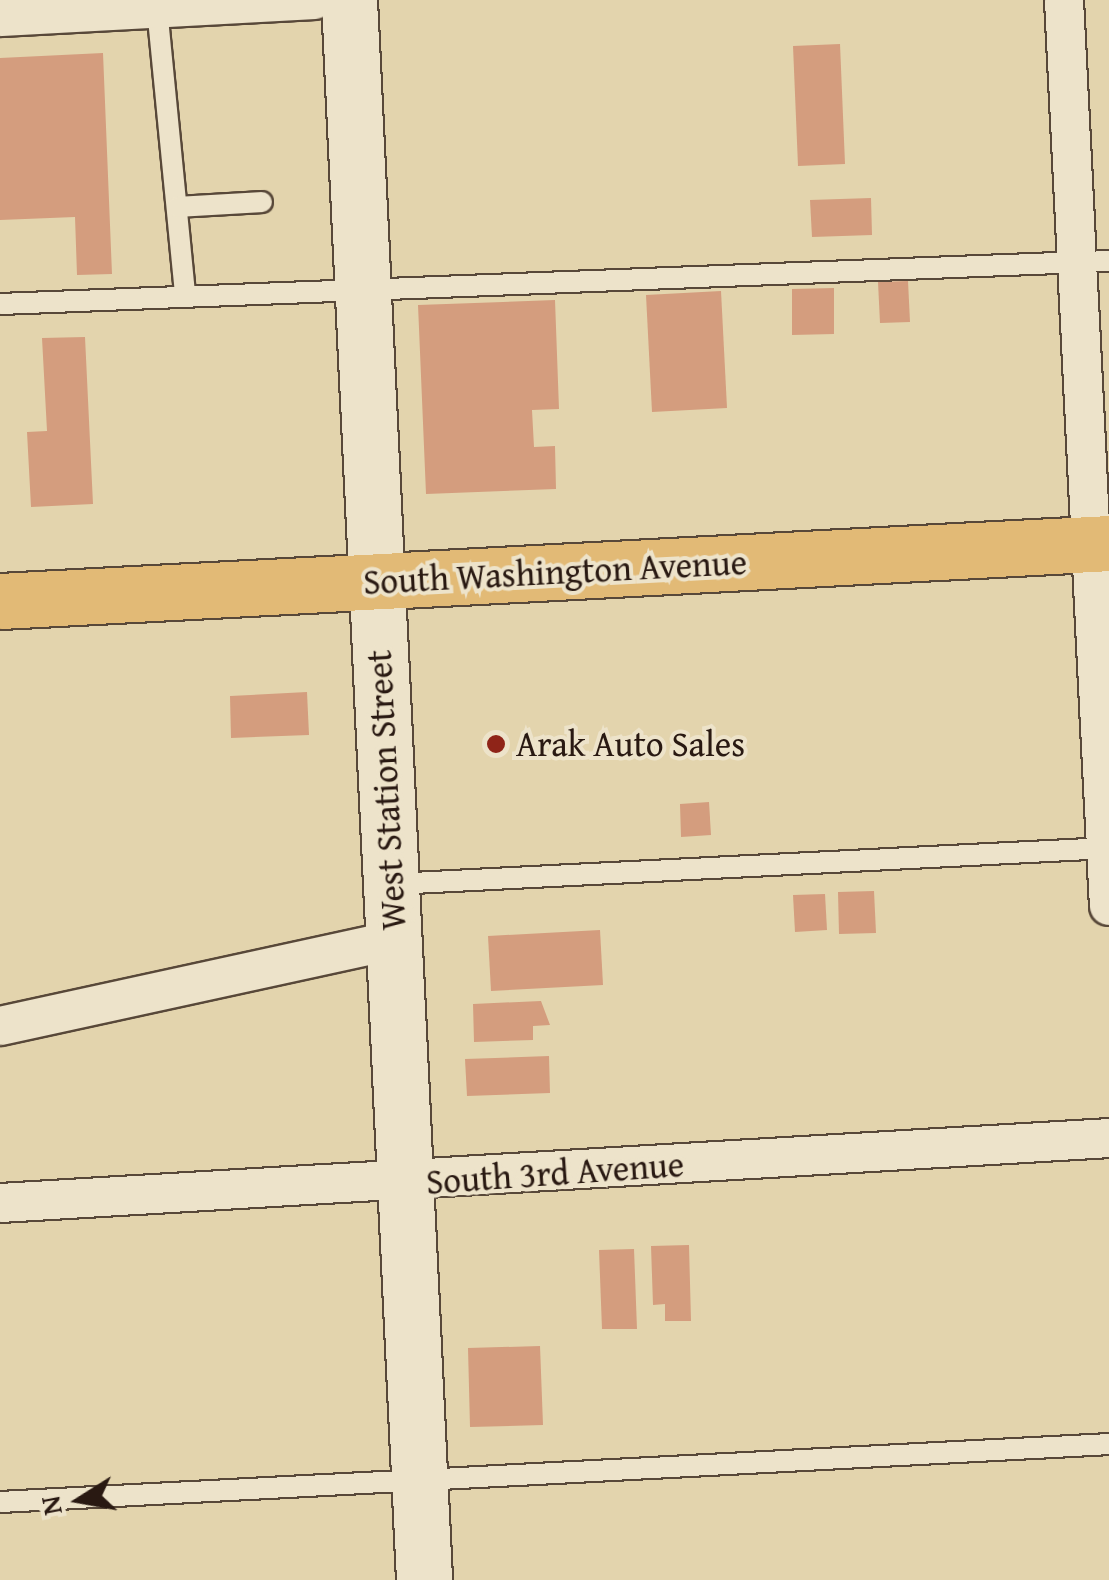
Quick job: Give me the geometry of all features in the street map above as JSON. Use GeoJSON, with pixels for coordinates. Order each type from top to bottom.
{"type":"FeatureCollection","features":[{"type":"Feature","properties":{"kind":"main road","name":"West Station Street"},"geometry":{"type":"LineString","coordinates":[[349,0],[424,1580]]}},
{"type":"Feature","properties":{"kind":"main road","name":"South Washington Avenue"},"geometry":{"type":"LineString","coordinates":[[0,601],[1100,543]]}},
{"type":"Feature","properties":{"kind":"street"},"geometry":{"type":"LineString","coordinates":[[0,17],[315,0]]}},
{"type":"Feature","properties":{"kind":"street"},"geometry":{"type":"LineString","coordinates":[[1064,0],[1094,258],[1109,906]]}},
{"type":"Feature","properties":{"kind":"street"},"geometry":{"type":"LineString","coordinates":[[0,1026],[393,940]]}},
{"type":"Feature","properties":{"kind":"street","name":"South 3rd Avenue"},"geometry":{"type":"LineString","coordinates":[[0,1203],[1109,1138]]}},
{"type":"Feature","properties":{"kind":"lane"},"geometry":{"type":"LineString","coordinates":[[157,8],[184,295]]}},
{"type":"Feature","properties":{"kind":"lane"},"geometry":{"type":"LineString","coordinates":[[178,207],[262,202]]}},
{"type":"Feature","properties":{"kind":"lane"},"geometry":{"type":"LineString","coordinates":[[0,304],[1094,258]]}},
{"type":"Feature","properties":{"kind":"lane"},"geometry":{"type":"LineString","coordinates":[[391,884],[1108,848]]}},
{"type":"Feature","properties":{"kind":"lane"},"geometry":{"type":"LineString","coordinates":[[0,1502],[1109,1444]]}},
{"type":"Feature","properties":{"kind":"building"},"geometry":{"type":"Polygon","coordinates":[[[840,44],[845,164],[798,166],[793,46],[840,44]]]}},
{"type":"Feature","properties":{"kind":"building"},"geometry":{"type":"Polygon","coordinates":[[[103,53],[112,274],[77,275],[75,217],[0,220],[0,58],[103,53]]]}},
{"type":"Feature","properties":{"kind":"building"},"geometry":{"type":"Polygon","coordinates":[[[871,198],[872,235],[812,237],[810,200],[871,198]]]}},
{"type":"Feature","properties":{"kind":"building"},"geometry":{"type":"Polygon","coordinates":[[[908,281],[910,322],[880,323],[878,282],[908,281]]]}},
{"type":"Feature","properties":{"kind":"building"},"geometry":{"type":"Polygon","coordinates":[[[834,288],[834,334],[792,335],[792,289],[834,288]]]}},
{"type":"Feature","properties":{"kind":"building"},"geometry":{"type":"Polygon","coordinates":[[[721,291],[727,408],[652,412],[646,295],[721,291]]]}},
{"type":"Feature","properties":{"kind":"building"},"geometry":{"type":"Polygon","coordinates":[[[555,300],[559,409],[532,410],[534,447],[555,446],[556,489],[426,494],[418,305],[555,300]]]}},
{"type":"Feature","properties":{"kind":"building"},"geometry":{"type":"Polygon","coordinates":[[[85,337],[93,504],[31,507],[27,432],[47,431],[42,338],[85,337]]]}},
{"type":"Feature","properties":{"kind":"building"},"geometry":{"type":"Polygon","coordinates":[[[307,692],[309,735],[231,738],[230,696],[307,692]]]}},
{"type":"Feature","properties":{"kind":"building"},"geometry":{"type":"Polygon","coordinates":[[[709,802],[711,835],[681,837],[680,804],[709,802]]]}},
{"type":"Feature","properties":{"kind":"building"},"geometry":{"type":"Polygon","coordinates":[[[874,891],[876,933],[839,934],[838,892],[874,891]]]}},
{"type":"Feature","properties":{"kind":"building"},"geometry":{"type":"Polygon","coordinates":[[[825,894],[827,930],[795,932],[793,895],[825,894]]]}},
{"type":"Feature","properties":{"kind":"building"},"geometry":{"type":"Polygon","coordinates":[[[600,930],[603,985],[491,991],[488,936],[600,930]]]}},
{"type":"Feature","properties":{"kind":"building"},"geometry":{"type":"Polygon","coordinates":[[[541,1001],[550,1025],[533,1026],[533,1040],[474,1042],[473,1004],[541,1001]]]}},
{"type":"Feature","properties":{"kind":"building"},"geometry":{"type":"Polygon","coordinates":[[[549,1056],[550,1093],[467,1096],[465,1059],[549,1056]]]}},
{"type":"Feature","properties":{"kind":"building"},"geometry":{"type":"Polygon","coordinates":[[[689,1245],[691,1321],[665,1321],[665,1304],[653,1305],[651,1246],[689,1245]]]}},
{"type":"Feature","properties":{"kind":"building"},"geometry":{"type":"Polygon","coordinates":[[[634,1249],[637,1329],[602,1329],[599,1250],[634,1249]]]}},
{"type":"Feature","properties":{"kind":"building"},"geometry":{"type":"Polygon","coordinates":[[[540,1346],[543,1425],[470,1427],[468,1348],[540,1346]]]}},
{"type":"Feature","properties":{"kind":"place","name":"Arak Auto Sales"},"geometry":{"type":"Point","coordinates":[496,744]}}]}
